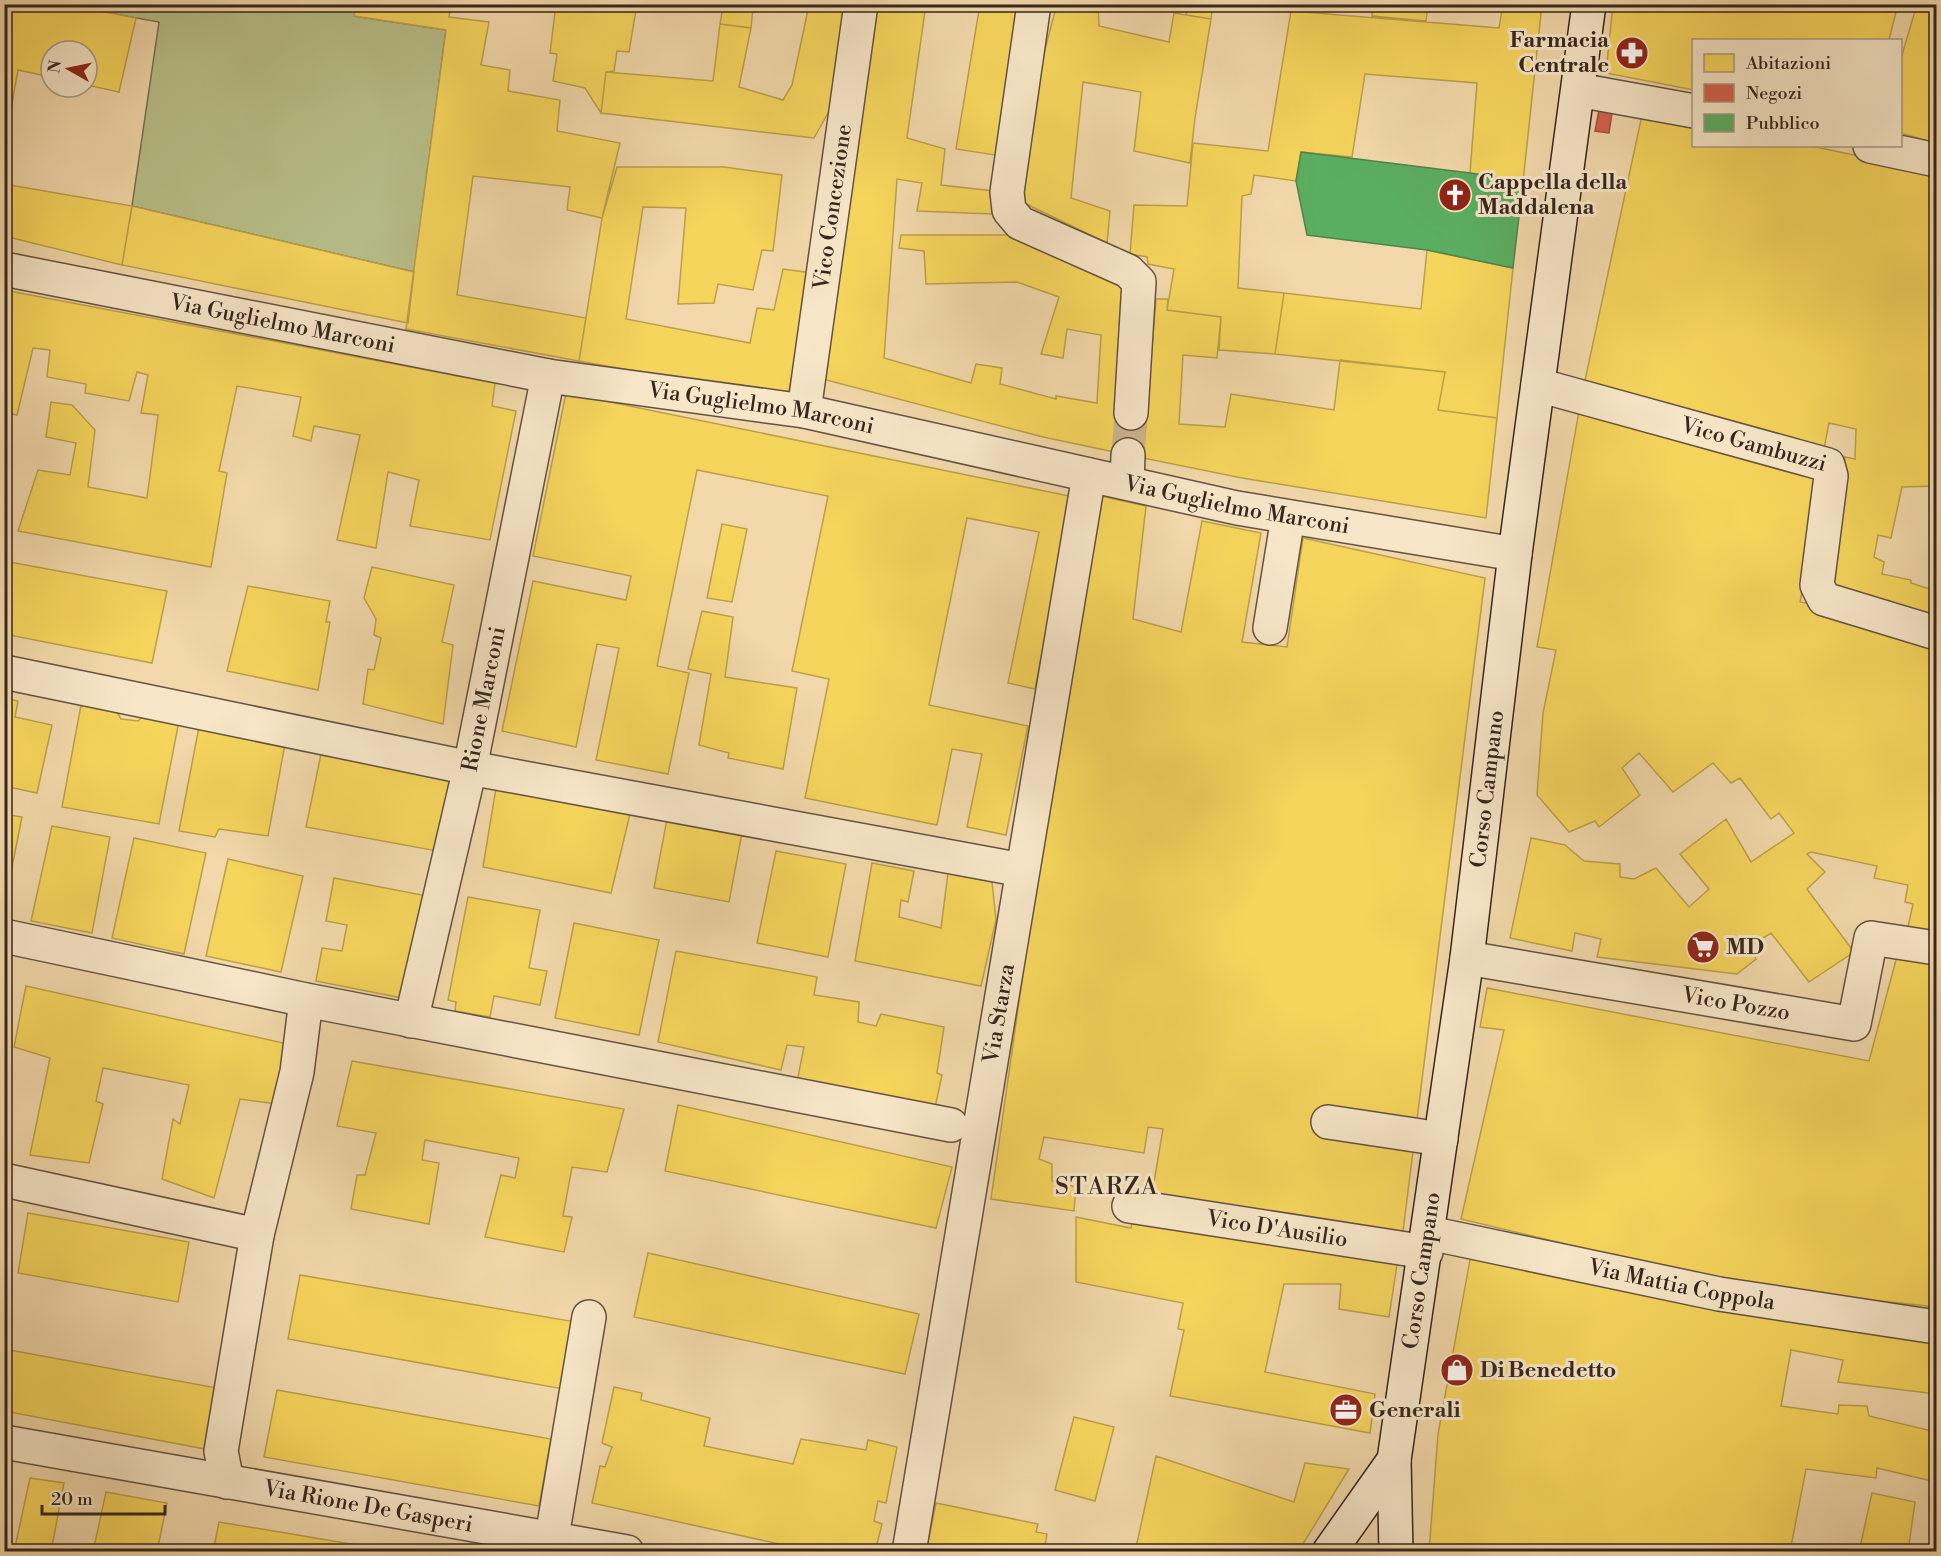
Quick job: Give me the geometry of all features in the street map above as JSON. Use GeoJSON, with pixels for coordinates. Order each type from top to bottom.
{"type":"FeatureCollection","features":[{"type":"Feature","properties":{"kind":"street","name":"Vico Concezione"},"geometry":{"type":"LineString","coordinates":[[804,411],[861,4]]}},
{"type":"Feature","properties":{"kind":"street"},"geometry":{"type":"LineString","coordinates":[[1035,4],[1007,192],[1009,210],[1020,223],[1128,271],[1139,282],[1131,412]]}},
{"type":"Feature","properties":{"kind":"street","name":"Corso Campano"},"geometry":{"type":"LineString","coordinates":[[1329,1551],[1394,1460],[1467,958],[1515,554],[1589,4]]}},
{"type":"Feature","properties":{"kind":"street"},"geometry":{"type":"LineString","coordinates":[[1578,90],[1692,111]]}},
{"type":"Feature","properties":{"kind":"street"},"geometry":{"type":"LineString","coordinates":[[1875,147],[1936,160]]}},
{"type":"Feature","properties":{"kind":"street","name":"Via Guglielmo Marconi"},"geometry":{"type":"LineString","coordinates":[[4,269],[548,376],[804,411],[1089,475],[1127,469],[1288,517],[1515,554]]}},
{"type":"Feature","properties":{"kind":"street","name":"Rione Marconi"},"geometry":{"type":"LineString","coordinates":[[411,1021],[470,768],[548,376]]}},
{"type":"Feature","properties":{"kind":"street","name":"Vico Gambuzzi"},"geometry":{"type":"LineString","coordinates":[[1538,385],[1828,465],[1831,476],[1817,585],[1824,599],[1936,633]]}},
{"type":"Feature","properties":{"kind":"street","name":"Via Starza"},"geometry":{"type":"LineString","coordinates":[[909,1551],[1089,475]]}},
{"type":"Feature","properties":{"kind":"street"},"geometry":{"type":"LineString","coordinates":[[1270,628],[1288,517]]}},
{"type":"Feature","properties":{"kind":"street"},"geometry":{"type":"LineString","coordinates":[[4,672],[470,768],[1022,870]]}},
{"type":"Feature","properties":{"kind":"street"},"geometry":{"type":"LineString","coordinates":[[4,936],[411,1021],[951,1125]]}},
{"type":"Feature","properties":{"kind":"street","name":"Vico Pozzo"},"geometry":{"type":"LineString","coordinates":[[1467,958],[1854,1024],[1871,938],[1936,948]]}},
{"type":"Feature","properties":{"kind":"street"},"geometry":{"type":"LineString","coordinates":[[227,1482],[221,1451],[257,1234],[297,1072],[306,1000]]}},
{"type":"Feature","properties":{"kind":"street"},"geometry":{"type":"LineString","coordinates":[[1328,1122],[1441,1139]]}},
{"type":"Feature","properties":{"kind":"street"},"geometry":{"type":"LineString","coordinates":[[4,1180],[257,1234]]}},
{"type":"Feature","properties":{"kind":"street","name":"Vico D'Ausilio"},"geometry":{"type":"LineString","coordinates":[[1129,1206],[1427,1242]]}},
{"type":"Feature","properties":{"kind":"street","name":"Via Mattia Coppola"},"geometry":{"type":"LineString","coordinates":[[1427,1242],[1719,1294],[1936,1327]]}},
{"type":"Feature","properties":{"kind":"street"},"geometry":{"type":"LineString","coordinates":[[552,1537],[589,1317]]}},
{"type":"Feature","properties":{"kind":"street","name":"Via Rione De Gasperi"},"geometry":{"type":"LineString","coordinates":[[4,1442],[627,1551]]}},
{"type":"Feature","properties":{"kind":"street"},"geometry":{"type":"LineString","coordinates":[[1394,1460],[1396,1551]]}},
{"type":"Feature","properties":{"kind":"green space"},"geometry":{"type":"Polygon","coordinates":[[[64,5],[356,5],[355,16],[446,30],[414,272],[132,206],[159,22],[64,5]]]}},
{"type":"Feature","properties":{"kind":"building: Abitazioni"},"geometry":{"type":"Polygon","coordinates":[[[4,4],[64,4],[136,18],[119,92],[99,88],[99,39],[39,39],[39,74],[18,70],[4,148],[4,4]]]}},
{"type":"Feature","properties":{"kind":"building: Abitazioni"},"geometry":{"type":"Polygon","coordinates":[[[356,4],[451,4],[449,17],[489,22],[481,65],[510,70],[508,91],[560,100],[557,131],[620,143],[602,218],[567,210],[570,187],[473,176],[457,295],[586,318],[579,361],[406,329],[446,30],[354,16],[356,4]]]}},
{"type":"Feature","properties":{"kind":"building: Abitazioni"},"geometry":{"type":"Polygon","coordinates":[[[556,4],[637,4],[629,52],[617,51],[614,71],[606,72],[601,113],[585,88],[553,81],[557,54],[550,53],[556,4]]]}},
{"type":"Feature","properties":{"kind":"building: Abitazioni"},"geometry":{"type":"Polygon","coordinates":[[[825,4],[851,4],[837,97],[814,138],[601,113],[606,72],[713,81],[720,24],[751,28],[739,87],[783,100],[792,85],[809,5],[824,10],[825,4]]]}},
{"type":"Feature","properties":{"kind":"building: Abitazioni"},"geometry":{"type":"Polygon","coordinates":[[[873,4],[926,4],[907,138],[945,149],[941,185],[994,191],[992,214],[917,211],[922,183],[897,179],[884,358],[971,383],[976,364],[1002,368],[1000,384],[1056,399],[1056,396],[1097,403],[1101,335],[1067,329],[1063,358],[1041,354],[1059,297],[1017,282],[926,284],[924,251],[899,248],[901,235],[1025,235],[1128,282],[1145,415],[1143,458],[1043,437],[815,377],[873,4]]]}},
{"type":"Feature","properties":{"kind":"building: Abitazioni"},"geometry":{"type":"Polygon","coordinates":[[[980,4],[1024,4],[1001,156],[956,149],[980,4]]]}},
{"type":"Feature","properties":{"kind":"building: Abitazioni"},"geometry":{"type":"Polygon","coordinates":[[[1057,4],[1098,4],[1099,26],[1169,42],[1174,13],[1211,19],[1190,163],[1134,151],[1141,92],[1083,82],[1071,198],[1110,211],[1107,243],[1022,202],[1042,61],[1057,4]]]}},
{"type":"Feature","properties":{"kind":"building: Abitazioni"},"geometry":{"type":"Polygon","coordinates":[[[1188,4],[1213,4],[1211,19],[1186,15],[1188,4]]]}},
{"type":"Feature","properties":{"kind":"building: Abitazioni"},"geometry":{"type":"Polygon","coordinates":[[[1373,4],[1428,4],[1426,21],[1372,16],[1373,4]]]}},
{"type":"Feature","properties":{"kind":"building: Abitazioni"},"geometry":{"type":"Polygon","coordinates":[[[1503,4],[1542,4],[1523,182],[1470,173],[1477,83],[1365,74],[1352,157],[1301,152],[1296,181],[1254,175],[1251,194],[1242,196],[1238,288],[1284,293],[1275,354],[1219,350],[1221,317],[1167,310],[1174,269],[1148,264],[1147,257],[1130,254],[1134,205],[1187,206],[1193,143],[1268,151],[1291,11],[1499,28],[1503,4]]]}},
{"type":"Feature","properties":{"kind":"building: Abitazioni"},"geometry":{"type":"Polygon","coordinates":[[[1613,4],[1898,4],[1889,39],[1692,39],[1692,90],[1606,73],[1613,4]]]}},
{"type":"Feature","properties":{"kind":"building: Abitazioni"},"geometry":{"type":"Polygon","coordinates":[[[1917,4],[1936,4],[1936,143],[1902,134],[1902,55],[1917,4]]]}},
{"type":"Feature","properties":{"kind":"building: Abitazioni"},"geometry":{"type":"Polygon","coordinates":[[[723,7],[753,8],[751,28],[720,24],[723,7]]]}},
{"type":"Feature","properties":{"kind":"building: Abitazioni"},"geometry":{"type":"Polygon","coordinates":[[[1642,115],[1692,124],[1692,147],[1816,147],[1936,172],[1936,486],[1902,487],[1891,538],[1878,535],[1874,557],[1884,562],[1882,574],[1911,580],[1911,583],[1936,591],[1936,615],[1829,587],[1845,457],[1855,459],[1856,429],[1829,423],[1824,449],[1584,385],[1642,115]]]}},
{"type":"Feature","properties":{"kind":"building: Abitazioni"},"geometry":{"type":"Polygon","coordinates":[[[617,167],[724,167],[782,175],[773,251],[762,250],[753,290],[718,284],[714,303],[678,304],[686,208],[643,207],[626,319],[750,343],[757,308],[774,310],[783,269],[812,273],[789,392],[750,392],[579,361],[602,218],[617,167]]]}},
{"type":"Feature","properties":{"kind":"building: Abitazioni"},"geometry":{"type":"Polygon","coordinates":[[[4,184],[132,206],[122,265],[4,236],[4,184]]]}},
{"type":"Feature","properties":{"kind":"building: Abitazioni"},"geometry":{"type":"Polygon","coordinates":[[[132,206],[414,272],[408,323],[122,265],[132,206]]]}},
{"type":"Feature","properties":{"kind":"building: Abitazioni"},"geometry":{"type":"Polygon","coordinates":[[[1427,250],[1513,268],[1497,418],[1438,410],[1445,372],[1275,354],[1284,293],[1421,309],[1427,250]]]}},
{"type":"Feature","properties":{"kind":"building: Abitazioni"},"geometry":{"type":"Polygon","coordinates":[[[4,290],[495,383],[492,406],[516,411],[490,540],[410,526],[419,480],[388,472],[376,548],[337,540],[360,435],[314,426],[311,441],[293,436],[301,397],[237,386],[219,471],[227,473],[211,567],[18,531],[38,470],[70,475],[76,443],[46,437],[51,402],[72,405],[95,430],[88,487],[147,498],[158,415],[141,413],[148,375],[137,372],[129,401],[85,393],[86,384],[47,377],[50,350],[33,348],[17,415],[12,414],[9,432],[4,431],[4,290]]]}},
{"type":"Feature","properties":{"kind":"building: Abitazioni"},"geometry":{"type":"Polygon","coordinates":[[[1156,299],[1168,299],[1167,310],[1221,317],[1217,358],[1183,355],[1179,424],[1225,427],[1231,394],[1334,410],[1340,360],[1445,372],[1438,410],[1497,418],[1486,518],[1242,478],[1143,458],[1156,299]]]}},
{"type":"Feature","properties":{"kind":"building: Abitazioni"},"geometry":{"type":"Polygon","coordinates":[[[566,393],[1074,497],[1035,689],[1008,683],[1039,532],[967,518],[929,705],[1028,726],[1006,835],[967,827],[982,754],[952,749],[937,825],[805,798],[829,679],[792,671],[828,496],[697,470],[657,666],[689,673],[668,774],[596,760],[619,648],[597,644],[576,747],[502,731],[533,581],[626,600],[631,576],[533,556],[566,393]]]}},
{"type":"Feature","properties":{"kind":"building: Abitazioni"},"geometry":{"type":"Polygon","coordinates":[[[1579,411],[1826,479],[1800,602],[1840,609],[1936,639],[1936,943],[1906,936],[1913,904],[1905,902],[1908,885],[1874,878],[1877,866],[1811,852],[1807,854],[1825,872],[1807,889],[1854,952],[1809,982],[1771,933],[1750,946],[1756,959],[1737,974],[1597,957],[1601,939],[1575,933],[1572,951],[1510,938],[1531,838],[1565,845],[1584,861],[1620,864],[1620,877],[1634,879],[1656,868],[1689,907],[1709,889],[1680,854],[1726,819],[1751,862],[1794,833],[1779,813],[1771,819],[1740,778],[1731,783],[1713,763],[1673,792],[1639,753],[1622,768],[1640,795],[1599,827],[1595,821],[1569,832],[1537,795],[1543,713],[1556,650],[1537,647],[1579,411]]]}},
{"type":"Feature","properties":{"kind":"building: Abitazioni"},"geometry":{"type":"Polygon","coordinates":[[[1101,496],[1146,506],[1133,619],[1181,632],[1202,521],[1261,533],[1242,642],[1287,647],[1303,538],[1485,578],[1402,1239],[1152,1194],[1163,1129],[1148,1127],[1144,1153],[1044,1137],[1039,1159],[1052,1164],[1052,1181],[1076,1187],[1074,1211],[991,1199],[1033,904],[1101,496]]]}},
{"type":"Feature","properties":{"kind":"building: Abitazioni"},"geometry":{"type":"Polygon","coordinates":[[[722,524],[747,529],[732,602],[707,598],[722,524]]]}},
{"type":"Feature","properties":{"kind":"building: Abitazioni"},"geometry":{"type":"Polygon","coordinates":[[[4,561],[167,591],[152,663],[4,634],[4,561]]]}},
{"type":"Feature","properties":{"kind":"building: Abitazioni"},"geometry":{"type":"Polygon","coordinates":[[[372,567],[454,585],[442,642],[453,645],[443,724],[363,704],[368,669],[374,670],[381,638],[374,635],[376,619],[364,598],[372,567]]]}},
{"type":"Feature","properties":{"kind":"building: Abitazioni"},"geometry":{"type":"Polygon","coordinates":[[[248,586],[330,601],[326,622],[330,622],[318,690],[227,671],[248,586]]]}},
{"type":"Feature","properties":{"kind":"building: Abitazioni"},"geometry":{"type":"Polygon","coordinates":[[[702,611],[733,617],[725,677],[797,688],[783,769],[728,758],[729,753],[699,745],[711,674],[688,669],[702,611]]]}},
{"type":"Feature","properties":{"kind":"building: Abitazioni"},"geometry":{"type":"Polygon","coordinates":[[[4,698],[18,701],[15,717],[52,725],[37,793],[4,786],[4,698]]]}},
{"type":"Feature","properties":{"kind":"building: Abitazioni"},"geometry":{"type":"Polygon","coordinates":[[[81,705],[114,707],[121,719],[138,721],[147,713],[179,721],[159,824],[62,807],[81,705]]]}},
{"type":"Feature","properties":{"kind":"building: Abitazioni"},"geometry":{"type":"Polygon","coordinates":[[[199,727],[285,744],[268,836],[219,829],[215,837],[179,831],[199,727]]]}},
{"type":"Feature","properties":{"kind":"building: Abitazioni"},"geometry":{"type":"Polygon","coordinates":[[[321,754],[452,779],[437,851],[306,827],[321,754]]]}},
{"type":"Feature","properties":{"kind":"building: Abitazioni"},"geometry":{"type":"Polygon","coordinates":[[[496,788],[630,814],[611,893],[483,867],[496,788]]]}},
{"type":"Feature","properties":{"kind":"building: Abitazioni"},"geometry":{"type":"Polygon","coordinates":[[[4,814],[22,817],[5,902],[4,902],[4,814]]]}},
{"type":"Feature","properties":{"kind":"building: Abitazioni"},"geometry":{"type":"Polygon","coordinates":[[[667,819],[742,833],[729,902],[654,888],[667,819]]]}},
{"type":"Feature","properties":{"kind":"building: Abitazioni"},"geometry":{"type":"Polygon","coordinates":[[[52,826],[110,837],[92,933],[31,921],[52,826]]]}},
{"type":"Feature","properties":{"kind":"building: Abitazioni"},"geometry":{"type":"Polygon","coordinates":[[[134,838],[206,853],[184,954],[112,938],[134,838]]]}},
{"type":"Feature","properties":{"kind":"building: Abitazioni"},"geometry":{"type":"Polygon","coordinates":[[[776,851],[846,864],[828,957],[757,943],[776,851]]]}},
{"type":"Feature","properties":{"kind":"building: Abitazioni"},"geometry":{"type":"Polygon","coordinates":[[[228,859],[303,876],[281,972],[206,956],[228,859]]]}},
{"type":"Feature","properties":{"kind":"building: Abitazioni"},"geometry":{"type":"Polygon","coordinates":[[[872,863],[914,871],[908,902],[901,900],[899,917],[941,928],[948,873],[992,882],[996,920],[981,986],[855,961],[872,863]]]}},
{"type":"Feature","properties":{"kind":"building: Abitazioni"},"geometry":{"type":"Polygon","coordinates":[[[334,878],[427,896],[407,999],[316,981],[322,948],[342,951],[347,925],[326,921],[334,878]]]}},
{"type":"Feature","properties":{"kind":"building: Abitazioni"},"geometry":{"type":"Polygon","coordinates":[[[468,897],[540,910],[529,968],[547,971],[540,1005],[494,996],[490,1017],[455,1011],[456,1002],[448,1000],[468,897]]]}},
{"type":"Feature","properties":{"kind":"building: Abitazioni"},"geometry":{"type":"Polygon","coordinates":[[[574,923],[659,940],[639,1035],[555,1018],[574,923]]]}},
{"type":"Feature","properties":{"kind":"building: Abitazioni"},"geometry":{"type":"Polygon","coordinates":[[[676,951],[817,977],[814,995],[859,1002],[858,1022],[876,1026],[881,1014],[944,1027],[937,1073],[942,1075],[935,1108],[797,1082],[804,1047],[787,1045],[781,1070],[658,1042],[676,951]]]}},
{"type":"Feature","properties":{"kind":"building: Abitazioni"},"geometry":{"type":"Polygon","coordinates":[[[1897,956],[1936,962],[1936,1307],[1742,1286],[1461,1219],[1504,1030],[1480,1027],[1487,988],[1869,1061],[1897,956]]]}},
{"type":"Feature","properties":{"kind":"building: Abitazioni"},"geometry":{"type":"Polygon","coordinates":[[[26,986],[292,1045],[277,1104],[240,1099],[214,1198],[162,1179],[173,1119],[180,1124],[189,1085],[103,1068],[96,1101],[103,1104],[89,1163],[30,1155],[50,1058],[14,1047],[26,986]]]}},
{"type":"Feature","properties":{"kind":"building: Abitazioni"},"geometry":{"type":"Polygon","coordinates":[[[352,1061],[624,1109],[607,1172],[572,1167],[563,1216],[572,1217],[564,1252],[485,1237],[501,1175],[515,1178],[519,1158],[425,1140],[422,1160],[439,1163],[429,1224],[351,1209],[357,1175],[365,1175],[376,1133],[337,1126],[352,1061]]]}},
{"type":"Feature","properties":{"kind":"building: Abitazioni"},"geometry":{"type":"Polygon","coordinates":[[[678,1105],[952,1167],[936,1228],[665,1171],[678,1105]]]}},
{"type":"Feature","properties":{"kind":"building: Abitazioni"},"geometry":{"type":"Polygon","coordinates":[[[28,1213],[189,1242],[178,1302],[18,1273],[28,1213]]]}},
{"type":"Feature","properties":{"kind":"building: Abitazioni"},"geometry":{"type":"Polygon","coordinates":[[[1076,1217],[1131,1228],[1132,1221],[1398,1258],[1389,1317],[1339,1309],[1341,1284],[1284,1284],[1265,1372],[1375,1394],[1370,1433],[1170,1396],[1184,1330],[1178,1329],[1183,1303],[1076,1282],[1076,1217]]]}},
{"type":"Feature","properties":{"kind":"building: Abitazioni"},"geometry":{"type":"Polygon","coordinates":[[[1472,1249],[1693,1306],[1936,1341],[1936,1394],[1838,1382],[1843,1360],[1791,1350],[1781,1406],[1838,1414],[1839,1405],[1867,1406],[1869,1416],[1936,1432],[1936,1482],[1877,1468],[1876,1478],[1806,1469],[1790,1552],[1429,1552],[1438,1434],[1472,1249]]]}},
{"type":"Feature","properties":{"kind":"building: Abitazioni"},"geometry":{"type":"Polygon","coordinates":[[[648,1253],[919,1314],[905,1374],[634,1317],[648,1253]]]}},
{"type":"Feature","properties":{"kind":"building: Abitazioni"},"geometry":{"type":"Polygon","coordinates":[[[300,1275],[576,1322],[563,1389],[288,1339],[300,1275]]]}},
{"type":"Feature","properties":{"kind":"building: Abitazioni"},"geometry":{"type":"Polygon","coordinates":[[[4,1349],[217,1388],[205,1449],[4,1411],[4,1349]]]}},
{"type":"Feature","properties":{"kind":"building: Abitazioni"},"geometry":{"type":"Polygon","coordinates":[[[614,1387],[642,1393],[641,1400],[710,1418],[704,1446],[793,1464],[801,1439],[866,1450],[868,1440],[897,1447],[886,1503],[878,1501],[874,1521],[882,1524],[875,1552],[816,1552],[592,1503],[600,1466],[605,1467],[612,1447],[602,1443],[614,1387]]]}},
{"type":"Feature","properties":{"kind":"building: Abitazioni"},"geometry":{"type":"Polygon","coordinates":[[[277,1390],[551,1439],[539,1506],[264,1457],[277,1390]]]}},
{"type":"Feature","properties":{"kind":"building: Abitazioni"},"geometry":{"type":"Polygon","coordinates":[[[1074,1417],[1114,1427],[1095,1501],[1055,1490],[1074,1417]]]}},
{"type":"Feature","properties":{"kind":"building: Abitazioni"},"geometry":{"type":"Polygon","coordinates":[[[1156,1456],[1294,1502],[1305,1463],[1349,1469],[1298,1552],[1135,1552],[1156,1456]]]}},
{"type":"Feature","properties":{"kind":"building: Abitazioni"},"geometry":{"type":"Polygon","coordinates":[[[30,1478],[64,1483],[51,1552],[14,1552],[30,1478]]]}},
{"type":"Feature","properties":{"kind":"building: Abitazioni"},"geometry":{"type":"Polygon","coordinates":[[[106,1492],[167,1503],[157,1552],[93,1552],[106,1492]]]}},
{"type":"Feature","properties":{"kind":"building: Abitazioni"},"geometry":{"type":"Polygon","coordinates":[[[1872,1493],[1915,1502],[1908,1552],[1859,1552],[1872,1493]]]}},
{"type":"Feature","properties":{"kind":"building: Abitazioni"},"geometry":{"type":"Polygon","coordinates":[[[936,1503],[1038,1524],[1036,1532],[1047,1534],[1044,1552],[926,1552],[936,1503]]]}},
{"type":"Feature","properties":{"kind":"building: Abitazioni"},"geometry":{"type":"Polygon","coordinates":[[[219,1522],[399,1552],[213,1552],[219,1522]]]}},
{"type":"Feature","properties":{"kind":"building: Negozi"},"geometry":{"type":"Polygon","coordinates":[[[1599,110],[1612,113],[1609,133],[1595,131],[1599,110]]]}},
{"type":"Feature","properties":{"kind":"building: Pubblico"},"geometry":{"type":"Polygon","coordinates":[[[1301,152],[1470,173],[1523,182],[1513,268],[1427,250],[1307,235],[1296,181],[1301,152]]]}},
{"type":"Feature","properties":{"kind":"tunnel"},"geometry":{"type":"LineString","coordinates":[[1128,455],[1131,413]]}},
{"type":"Feature","properties":{"kind":"place","name":"Farmacia Centrale"},"geometry":{"type":"Point","coordinates":[1632,53]}},
{"type":"Feature","properties":{"kind":"place","name":"Cappella della Maddalena"},"geometry":{"type":"Point","coordinates":[1455,195]}},
{"type":"Feature","properties":{"kind":"place","name":"MD"},"geometry":{"type":"Point","coordinates":[1703,947]}},
{"type":"Feature","properties":{"kind":"place","name":"Di Benedetto"},"geometry":{"type":"Point","coordinates":[1457,1370]}},
{"type":"Feature","properties":{"kind":"place","name":"Generali"},"geometry":{"type":"Point","coordinates":[1346,1410]}},
{"type":"Feature","properties":{"kind":"district","name":"STARZA"},"geometry":{"type":"Point","coordinates":[1107,1187]}}]}
